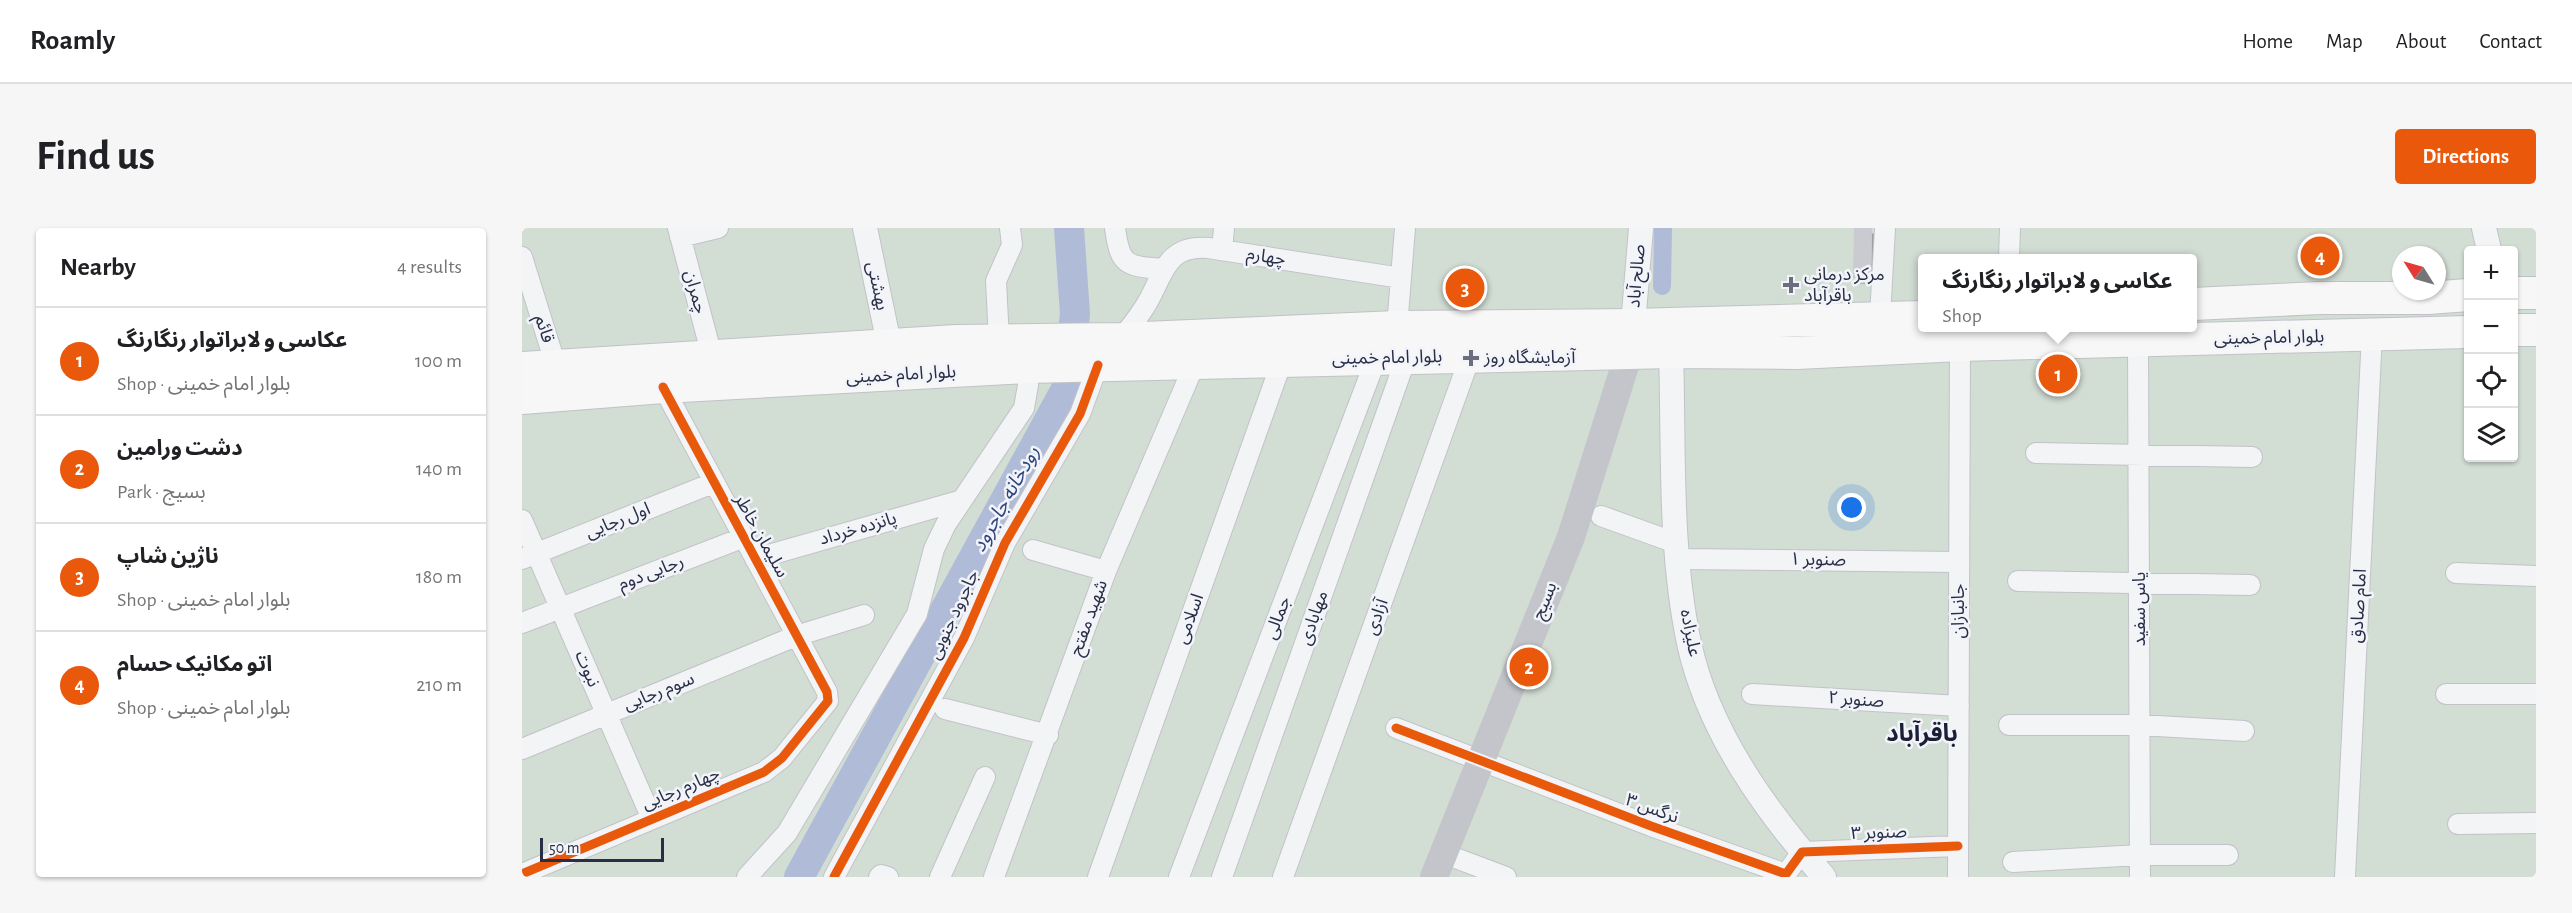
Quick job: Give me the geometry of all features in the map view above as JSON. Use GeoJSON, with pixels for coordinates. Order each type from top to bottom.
{"type":"FeatureCollection","features":[{"type":"Feature","properties":{"kind":"main road"},"geometry":{"type":"LineString","coordinates":[[2518,293],[2536,293]]}},
{"type":"Feature","properties":{"kind":"main road","name":"بلوار امام خمینی"},"geometry":{"type":"LineString","coordinates":[[2197,304],[2320,298],[2464,296]]}},
{"type":"Feature","properties":{"kind":"main road"},"geometry":{"type":"LineString","coordinates":[[2320,298],[2322,337]]}},
{"type":"Feature","properties":{"kind":"main road","name":"بلوار امام خمینی"},"geometry":{"type":"LineString","coordinates":[[522,368],[889,344],[1018,350],[1195,363],[1470,357],[1631,339],[1880,317],[1918,317]]}},
{"type":"Feature","properties":{"kind":"main road","name":"بلوار امام خمینی"},"geometry":{"type":"LineString","coordinates":[[1111,356],[1397,327],[1631,339],[1671,352],[1797,354],[1960,345],[2464,332]]}},
{"type":"Feature","properties":{"kind":"main road"},"geometry":{"type":"LineString","coordinates":[[2518,330],[2536,330]]}},
{"type":"Feature","properties":{"kind":"main road","name":"بسیج"},"geometry":{"type":"LineString","coordinates":[[1439,865],[1571,537],[1631,339]]}},
{"type":"Feature","properties":{"kind":"main road","name":"بلوار امام خمینی"},"geometry":{"type":"LineString","coordinates":[[522,398],[663,387],[1018,350]]}},
{"type":"Feature","properties":{"kind":"street"},"geometry":{"type":"LineString","coordinates":[[679,233],[718,228]]}},
{"type":"Feature","properties":{"kind":"street","name":"بهشتی"},"geometry":{"type":"LineString","coordinates":[[865,228],[889,344]]}},
{"type":"Feature","properties":{"kind":"street"},"geometry":{"type":"LineString","coordinates":[[747,877],[786,833],[917,614],[934,549],[946,524],[1024,408],[1028,385],[996,281],[1012,245],[1010,228]]}},
{"type":"Feature","properties":{"kind":"street"},"geometry":{"type":"LineString","coordinates":[[1115,228],[1118,251],[1123,260],[1131,266],[1162,269]]}},
{"type":"Feature","properties":{"kind":"street"},"geometry":{"type":"LineString","coordinates":[[1222,250],[1224,228]]}},
{"type":"Feature","properties":{"kind":"street"},"geometry":{"type":"LineString","coordinates":[[1397,327],[1405,228]]}},
{"type":"Feature","properties":{"kind":"street","name":"صالح آباد"},"geometry":{"type":"LineString","coordinates":[[1631,339],[1641,228]]}},
{"type":"Feature","properties":{"kind":"street"},"geometry":{"type":"LineString","coordinates":[[1880,317],[1885,228]]}},
{"type":"Feature","properties":{"kind":"street"},"geometry":{"type":"LineString","coordinates":[[2009,254],[2010,228]]}},
{"type":"Feature","properties":{"kind":"street"},"geometry":{"type":"LineString","coordinates":[[2484,228],[2489,246]]}},
{"type":"Feature","properties":{"kind":"street","name":"چمران"},"geometry":{"type":"LineString","coordinates":[[679,233],[712,356]]}},
{"type":"Feature","properties":{"kind":"street","name":"چهارم"},"geometry":{"type":"LineString","coordinates":[[1153,292],[1162,269],[1177,254],[1191,248],[1222,250],[1401,278]]}},
{"type":"Feature","properties":{"kind":"street","name":"قائم"},"geometry":{"type":"LineString","coordinates":[[522,257],[556,366]]}},
{"type":"Feature","properties":{"kind":"street","name":"جاجرود جنوبی"},"geometry":{"type":"LineString","coordinates":[[834,877],[964,638],[1005,543],[1111,356],[1145,308],[1153,292]]}},
{"type":"Feature","properties":{"kind":"street","name":"امام صادق"},"geometry":{"type":"LineString","coordinates":[[2345,877],[2372,334]]}},
{"type":"Feature","properties":{"kind":"street","name":"یاس سفید"},"geometry":{"type":"LineString","coordinates":[[2138,341],[2140,877]]}},
{"type":"Feature","properties":{"kind":"street","name":"جانبازان"},"geometry":{"type":"LineString","coordinates":[[1958,877],[1960,345]]}},
{"type":"Feature","properties":{"kind":"street","name":"علیزاده"},"geometry":{"type":"LineString","coordinates":[[1671,352],[1677,551],[1689,643],[1702,687],[1718,724],[1755,790],[1824,877]]}},
{"type":"Feature","properties":{"kind":"street","name":"آزادی"},"geometry":{"type":"LineString","coordinates":[[1283,877],[1470,357]]}},
{"type":"Feature","properties":{"kind":"street","name":"جمالی"},"geometry":{"type":"LineString","coordinates":[[1179,877],[1391,358]]}},
{"type":"Feature","properties":{"kind":"street","name":"مهابادی"},"geometry":{"type":"LineString","coordinates":[[1222,877],[1391,358]]}},
{"type":"Feature","properties":{"kind":"street","name":"اسلامی"},"geometry":{"type":"LineString","coordinates":[[1098,877],[1282,361]]}},
{"type":"Feature","properties":{"kind":"street","name":"شهید مفتح"},"geometry":{"type":"LineString","coordinates":[[994,877],[1048,735],[1106,571],[1195,363]]}},
{"type":"Feature","properties":{"kind":"street","name":"سلیمان خاطر"},"geometry":{"type":"LineString","coordinates":[[663,387],[742,538],[827,692],[828,701]]}},
{"type":"Feature","properties":{"kind":"street"},"geometry":{"type":"LineString","coordinates":[[2036,453],[2139,453],[2252,457]]}},
{"type":"Feature","properties":{"kind":"street","name":"اول رجایی"},"geometry":{"type":"LineString","coordinates":[[529,556],[713,483]]}},
{"type":"Feature","properties":{"kind":"street","name":"پانزده خرداد"},"geometry":{"type":"LineString","coordinates":[[755,559],[962,500]]}},
{"type":"Feature","properties":{"kind":"street","name":"صنوبر ۱"},"geometry":{"type":"LineString","coordinates":[[1601,516],[1677,551],[1959,562]]}},
{"type":"Feature","properties":{"kind":"street","name":"نبوت"},"geometry":{"type":"LineString","coordinates":[[522,520],[529,556],[561,608],[652,819]]}},
{"type":"Feature","properties":{"kind":"street","name":"رجایی دوم"},"geometry":{"type":"LineString","coordinates":[[522,623],[742,538]]}},
{"type":"Feature","properties":{"kind":"street"},"geometry":{"type":"LineString","coordinates":[[1033,550],[1106,571]]}},
{"type":"Feature","properties":{"kind":"street"},"geometry":{"type":"LineString","coordinates":[[2456,573],[2536,576]]}},
{"type":"Feature","properties":{"kind":"street"},"geometry":{"type":"LineString","coordinates":[[2018,581],[2250,585]]}},
{"type":"Feature","properties":{"kind":"street","name":"سوم رجایی"},"geometry":{"type":"LineString","coordinates":[[522,749],[796,636],[864,615]]}},
{"type":"Feature","properties":{"kind":"street","name":"صنوبر ۲"},"geometry":{"type":"LineString","coordinates":[[1752,694],[1959,706]]}},
{"type":"Feature","properties":{"kind":"street"},"geometry":{"type":"LineString","coordinates":[[2446,694],[2536,694]]}},
{"type":"Feature","properties":{"kind":"street","name":"چهارم رجایی"},"geometry":{"type":"LineString","coordinates":[[522,874],[775,766],[828,701]]}},
{"type":"Feature","properties":{"kind":"street"},"geometry":{"type":"LineString","coordinates":[[945,709],[1048,735]]}},
{"type":"Feature","properties":{"kind":"street"},"geometry":{"type":"LineString","coordinates":[[2009,725],[2140,725],[2244,730]]}},
{"type":"Feature","properties":{"kind":"street"},"geometry":{"type":"LineString","coordinates":[[1396,728],[1482,761]]}},
{"type":"Feature","properties":{"kind":"street","name":"نرگس ۳"},"geometry":{"type":"LineString","coordinates":[[1482,761],[1651,826],[1786,874],[1802,852]]}},
{"type":"Feature","properties":{"kind":"street"},"geometry":{"type":"LineString","coordinates":[[940,877],[985,777]]}},
{"type":"Feature","properties":{"kind":"street"},"geometry":{"type":"LineString","coordinates":[[2458,824],[2536,823]]}},
{"type":"Feature","properties":{"kind":"street","name":"صنوبر ۳"},"geometry":{"type":"LineString","coordinates":[[1802,852],[1958,846]]}},
{"type":"Feature","properties":{"kind":"street"},"geometry":{"type":"LineString","coordinates":[[2013,862],[2140,855],[2228,855]]}},
{"type":"Feature","properties":{"kind":"street"},"geometry":{"type":"LineString","coordinates":[[1439,865],[1506,877]]}},
{"type":"Feature","properties":{"kind":"street"},"geometry":{"type":"LineString","coordinates":[[879,877],[881,875],[888,877]]}},
{"type":"Feature","properties":{"kind":"shaded area"},"geometry":{"type":"Polygon","coordinates":[[[522,228],[2536,228],[2536,877],[522,877],[522,228]]]}},
{"type":"Feature","properties":{"kind":"building"},"geometry":{"type":"Polygon","coordinates":[[[1854,228],[1872,228],[1871,279],[1853,278],[1854,228]]]}},
{"type":"Feature","properties":{"kind":"waterway","name":"رودخانه جاجرود"},"geometry":{"type":"LineString","coordinates":[[799,877],[1066,389],[1075,314],[1069,228]]}},
{"type":"Feature","properties":{"kind":"waterway"},"geometry":{"type":"LineString","coordinates":[[1662,286],[1663,228]]}},
{"type":"Feature","properties":{"kind":"cycle path"},"geometry":{"type":"LineString","coordinates":[[834,877],[964,638],[1005,543],[1080,414],[1098,365]]}},
{"type":"Feature","properties":{"kind":"cycle path"},"geometry":{"type":"LineString","coordinates":[[522,874],[764,772],[782,758],[828,701],[827,692],[663,387]]}},
{"type":"Feature","properties":{"kind":"cycle path"},"geometry":{"type":"LineString","coordinates":[[1396,728],[1651,826],[1786,874],[1802,852],[1958,846]]}},
{"type":"Feature","properties":{"kind":"place","name":"اتو مکانیک حسام"},"geometry":{"type":"Point","coordinates":[2320,256]}},
{"type":"Feature","properties":{"kind":"place","name":"مرکز درمانی باقرآباد"},"geometry":{"type":"Point","coordinates":[1791,285]}},
{"type":"Feature","properties":{"kind":"place","name":"ناژین شاپ"},"geometry":{"type":"Point","coordinates":[1465,288]}},
{"type":"Feature","properties":{"kind":"place","name":"آزمایشگاه روز"},"geometry":{"type":"Point","coordinates":[1471,358]}},
{"type":"Feature","properties":{"kind":"place","name":"عکاسی و لابراتوار رنگارنگ"},"geometry":{"type":"Point","coordinates":[2058,374]}},
{"type":"Feature","properties":{"kind":"place","name":"دشت ورامین"},"geometry":{"type":"Point","coordinates":[1529,667]}},
{"type":"Feature","properties":{"kind":"district","name":"باقرآباد"},"geometry":{"type":"Point","coordinates":[1922,734]}}]}
